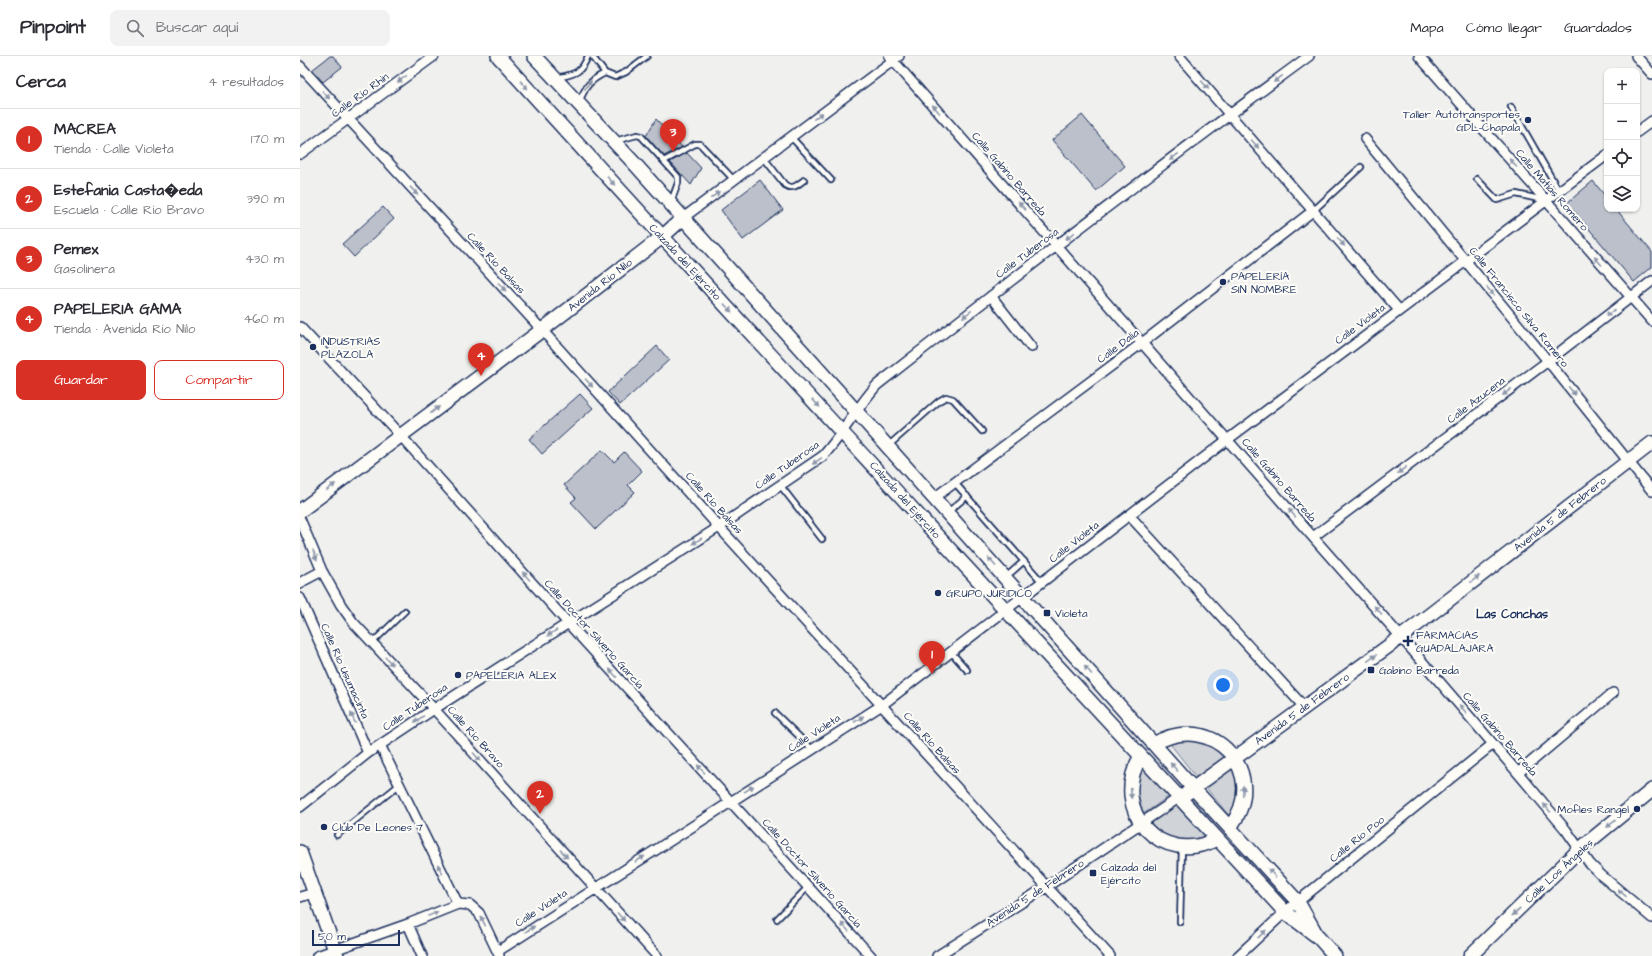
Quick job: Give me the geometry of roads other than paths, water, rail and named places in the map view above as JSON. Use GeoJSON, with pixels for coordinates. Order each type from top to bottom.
{"type":"FeatureCollection","features":[{"type":"Feature","properties":{"kind":"main road","name":"Calzada del Ejército"},"geometry":{"type":"LineString","coordinates":[[498,56],[662,237],[843,432],[1005,610],[1180,797],[1217,839],[1285,912],[1318,937],[1335,956]]}},
{"type":"Feature","properties":{"kind":"main road","name":"Calzada del Ejército"},"geometry":{"type":"LineString","coordinates":[[534,56],[684,218],[1193,788],[1298,902],[1318,937]]}},
{"type":"Feature","properties":{"kind":"main road","name":"Avenida Río Nilo"},"geometry":{"type":"LineString","coordinates":[[300,511],[542,330],[662,237],[684,218]]}},
{"type":"Feature","properties":{"kind":"main road","name":"Avenida 5 de Febrero"},"geometry":{"type":"LineString","coordinates":[[1180,797],[1305,708],[1401,637],[1628,460],[1652,443]]}},
{"type":"Feature","properties":{"kind":"main road"},"geometry":{"type":"LineString","coordinates":[[1154,744],[1163,738],[1181,733],[1196,734],[1210,738],[1223,746],[1235,758],[1243,778],[1244,792],[1241,808],[1230,827]]}},
{"type":"Feature","properties":{"kind":"main road"},"geometry":{"type":"LineString","coordinates":[[1141,756],[1133,772],[1130,787],[1131,800],[1141,824],[1155,837],[1168,844],[1182,847],[1197,846],[1217,839]]}},
{"type":"Feature","properties":{"kind":"main road","name":"Calle Los Ángeles"},"geometry":{"type":"LineString","coordinates":[[1470,956],[1580,849],[1652,790]]}},
{"type":"Feature","properties":{"kind":"main road"},"geometry":{"type":"LineString","coordinates":[[300,852],[336,953]]}},
{"type":"Feature","properties":{"kind":"street","name":"Calle Río Rhin"},"geometry":{"type":"LineString","coordinates":[[300,154],[434,56]]}},
{"type":"Feature","properties":{"kind":"street"},"geometry":{"type":"LineString","coordinates":[[1179,56],[1314,210],[1399,310]]}},
{"type":"Feature","properties":{"kind":"street","name":"Calle Matías Romero"},"geometry":{"type":"LineString","coordinates":[[1419,56],[1630,298],[1652,321]]}},
{"type":"Feature","properties":{"kind":"street"},"geometry":{"type":"LineString","coordinates":[[1636,56],[1652,74]]}},
{"type":"Feature","properties":{"kind":"street","name":"Avenida Río Nilo"},"geometry":{"type":"LineString","coordinates":[[684,218],[764,158],[893,57]]}},
{"type":"Feature","properties":{"kind":"street","name":"Calle Gabino Barreda"},"geometry":{"type":"LineString","coordinates":[[893,57],[1401,637],[1518,773],[1580,849],[1590,864],[1652,918]]}},
{"type":"Feature","properties":{"kind":"street","name":"Calle Tuberosa"},"geometry":{"type":"LineString","coordinates":[[300,808],[368,753],[434,709],[719,527],[823,456],[843,432],[857,410],[877,384],[1303,58]]}},
{"type":"Feature","properties":{"kind":"street","name":"Calle Río Balsas"},"geometry":{"type":"LineString","coordinates":[[300,66],[542,330],[719,527],[1110,956]]}},
{"type":"Feature","properties":{"kind":"street"},"geometry":{"type":"LineString","coordinates":[[1640,130],[1652,121]]}},
{"type":"Feature","properties":{"kind":"street","name":"Calle Francisco Silva Romero"},"geometry":{"type":"LineString","coordinates":[[1365,140],[1466,260],[1652,491]]}},
{"type":"Feature","properties":{"kind":"street","name":"Calle Violeta"},"geometry":{"type":"LineString","coordinates":[[499,953],[594,888],[882,705],[1227,440],[1604,157]]}},
{"type":"Feature","properties":{"kind":"street","name":"Calle Dalia"},"geometry":{"type":"LineString","coordinates":[[934,498],[1142,343],[1314,210]]}},
{"type":"Feature","properties":{"kind":"street","name":"Calle Azucena"},"geometry":{"type":"LineString","coordinates":[[1312,537],[1630,298],[1650,285]]}},
{"type":"Feature","properties":{"kind":"street"},"geometry":{"type":"LineString","coordinates":[[991,296],[1031,347]]}},
{"type":"Feature","properties":{"kind":"street","name":"Calle Doctor Silverio García"},"geometry":{"type":"LineString","coordinates":[[300,327],[401,436],[568,623],[871,956]]}},
{"type":"Feature","properties":{"kind":"street"},"geometry":{"type":"LineString","coordinates":[[1129,515],[1305,708]]}},
{"type":"Feature","properties":{"kind":"street","name":"Calle Río Bravo"},"geometry":{"type":"LineString","coordinates":[[300,519],[322,571],[341,605],[353,622],[434,709],[657,956]]}},
{"type":"Feature","properties":{"kind":"street"},"geometry":{"type":"LineString","coordinates":[[300,584],[322,571]]}},
{"type":"Feature","properties":{"kind":"street","name":"Calle Río Usumacinta"},"geometry":{"type":"LineString","coordinates":[[300,598],[368,753]]}},
{"type":"Feature","properties":{"kind":"street"},"geometry":{"type":"LineString","coordinates":[[1518,773],[1612,693]]}},
{"type":"Feature","properties":{"kind":"street","name":"Calle Río Poo"},"geometry":{"type":"LineString","coordinates":[[1238,956],[1285,912],[1493,744]]}},
{"type":"Feature","properties":{"kind":"street"},"geometry":{"type":"LineString","coordinates":[[380,745],[458,904]]}},
{"type":"Feature","properties":{"kind":"street","name":"Avenida 5 de Febrero"},"geometry":{"type":"LineString","coordinates":[[937,956],[1046,887],[1180,797]]}},
{"type":"Feature","properties":{"kind":"street"},"geometry":{"type":"LineString","coordinates":[[300,897],[314,893]]}},
{"type":"Feature","properties":{"kind":"street"},"geometry":{"type":"LineString","coordinates":[[317,956],[336,953],[458,904],[470,905],[480,913],[499,953]]}},
{"type":"Feature","properties":{"kind":"street"},"geometry":{"type":"LineString","coordinates":[[408,924],[422,956]]}},
{"type":"Feature","properties":{"kind":"lane"},"geometry":{"type":"LineString","coordinates":[[556,78],[577,74],[585,64],[588,56]]}},
{"type":"Feature","properties":{"kind":"lane"},"geometry":{"type":"LineString","coordinates":[[592,56],[605,73],[615,77],[626,72],[647,56]]}},
{"type":"Feature","properties":{"kind":"lane"},"geometry":{"type":"LineString","coordinates":[[578,103],[586,86],[593,79],[605,73]]}},
{"type":"Feature","properties":{"kind":"lane"},"geometry":{"type":"LineString","coordinates":[[1511,107],[1559,191]]}},
{"type":"Feature","properties":{"kind":"lane"},"geometry":{"type":"LineString","coordinates":[[614,142],[637,134],[641,136],[676,174],[678,180],[670,203]]}},
{"type":"Feature","properties":{"kind":"lane"},"geometry":{"type":"LineString","coordinates":[[791,137],[831,180]]}},
{"type":"Feature","properties":{"kind":"lane"},"geometry":{"type":"LineString","coordinates":[[664,161],[695,144],[700,144],[734,180]]}},
{"type":"Feature","properties":{"kind":"lane"},"geometry":{"type":"LineString","coordinates":[[764,158],[789,188],[793,188],[804,180]]}},
{"type":"Feature","properties":{"kind":"lane"},"geometry":{"type":"LineString","coordinates":[[1314,210],[1362,167]]}},
{"type":"Feature","properties":{"kind":"lane"},"geometry":{"type":"LineString","coordinates":[[1477,179],[1497,200],[1516,194],[1546,201]]}},
{"type":"Feature","properties":{"kind":"lane"},"geometry":{"type":"LineString","coordinates":[[888,446],[939,401],[946,397],[953,399],[982,431]]}},
{"type":"Feature","properties":{"kind":"lane"},"geometry":{"type":"LineString","coordinates":[[955,483],[1042,582]]}},
{"type":"Feature","properties":{"kind":"lane"},"geometry":{"type":"LineString","coordinates":[[780,485],[822,539]]}},
{"type":"Feature","properties":{"kind":"lane"},"geometry":{"type":"LineString","coordinates":[[947,513],[966,496]]}},
{"type":"Feature","properties":{"kind":"lane"},"geometry":{"type":"LineString","coordinates":[[1006,577],[1024,561]]}},
{"type":"Feature","properties":{"kind":"lane"},"geometry":{"type":"LineString","coordinates":[[372,643],[406,611]]}},
{"type":"Feature","properties":{"kind":"lane"},"geometry":{"type":"LineString","coordinates":[[950,652],[967,670]]}},
{"type":"Feature","properties":{"kind":"lane"},"geometry":{"type":"LineString","coordinates":[[775,713],[812,749]]}},
{"type":"Feature","properties":{"kind":"lane"},"geometry":{"type":"LineString","coordinates":[[337,835],[399,785]]}},
{"type":"Feature","properties":{"kind":"lane"},"geometry":{"type":"LineString","coordinates":[[1180,922],[1182,847]]}},
{"type":"Feature","properties":{"kind":"lane"},"geometry":{"type":"LineString","coordinates":[[777,918],[808,887]]}},
{"type":"Feature","properties":{"kind":"place","name":"Taller Autotransportes GDL-Chapala"},"geometry":{"type":"Point","coordinates":[1528,120]}},
{"type":"Feature","properties":{"kind":"place","name":"Pemex"},"geometry":{"type":"Point","coordinates":[673,152]}},
{"type":"Feature","properties":{"kind":"place","name":"PAPELERÍA SIN NOMBRE"},"geometry":{"type":"Point","coordinates":[1223,282]}},
{"type":"Feature","properties":{"kind":"place","name":"INDUSTRIAS PLAZOLA"},"geometry":{"type":"Point","coordinates":[313,347]}},
{"type":"Feature","properties":{"kind":"place","name":"PAPELERIA GAMA"},"geometry":{"type":"Point","coordinates":[481,376]}},
{"type":"Feature","properties":{"kind":"place","name":"GRUPO JURIDICO"},"geometry":{"type":"Point","coordinates":[938,593]}},
{"type":"Feature","properties":{"kind":"place","name":"Violeta"},"geometry":{"type":"Point","coordinates":[1047,613]}},
{"type":"Feature","properties":{"kind":"place","name":"FARMACIAS GUADALAJARA"},"geometry":{"type":"Point","coordinates":[1408,641]}},
{"type":"Feature","properties":{"kind":"place","name":"Gabino Barreda"},"geometry":{"type":"Point","coordinates":[1371,670]}},
{"type":"Feature","properties":{"kind":"place","name":"MACREA"},"geometry":{"type":"Point","coordinates":[932,674]}},
{"type":"Feature","properties":{"kind":"place","name":"PAPELERIA ALEX"},"geometry":{"type":"Point","coordinates":[458,675]}},
{"type":"Feature","properties":{"kind":"place","name":"Mofles Rangel"},"geometry":{"type":"Point","coordinates":[1637,809]}},
{"type":"Feature","properties":{"kind":"place","name":"Estefania Casta�eda"},"geometry":{"type":"Point","coordinates":[540,814]}},
{"type":"Feature","properties":{"kind":"place","name":"Club De Leones 7"},"geometry":{"type":"Point","coordinates":[324,827]}},
{"type":"Feature","properties":{"kind":"place","name":"Calzada del Ejército"},"geometry":{"type":"Point","coordinates":[1093,873]}},
{"type":"Feature","properties":{"kind":"district","name":"Las Conchas"},"geometry":{"type":"Point","coordinates":[1512,614]}}]}
